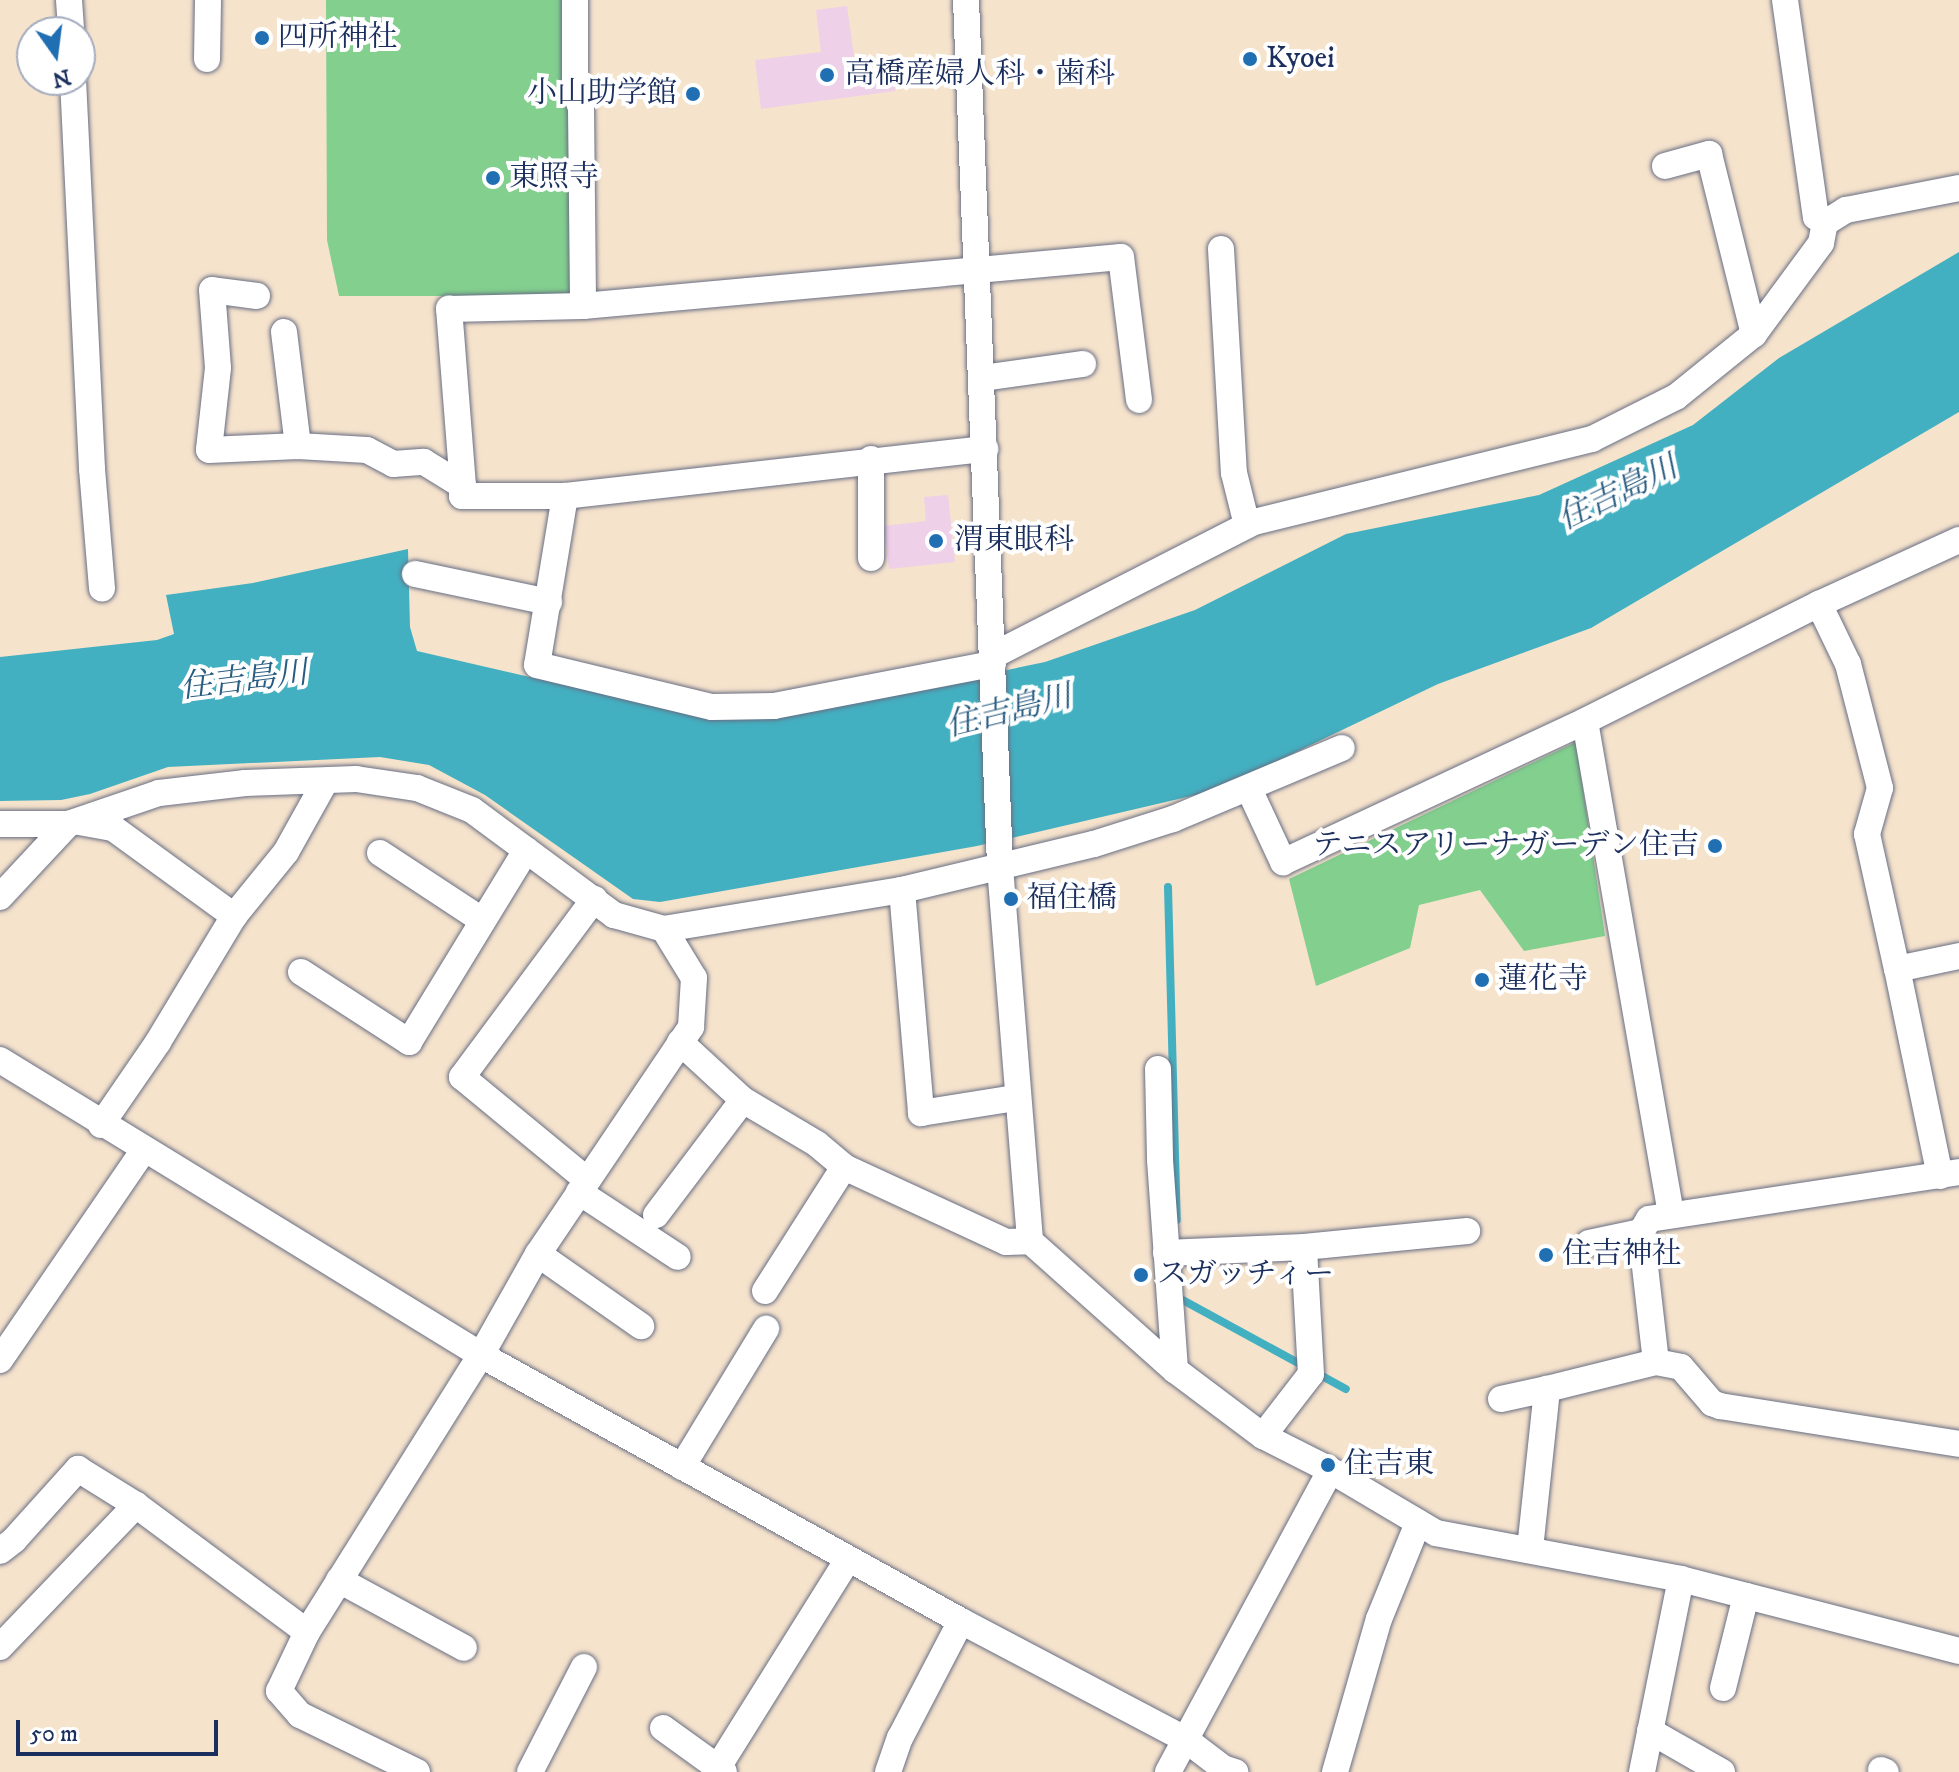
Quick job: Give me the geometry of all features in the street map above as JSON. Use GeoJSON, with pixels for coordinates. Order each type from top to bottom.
{"type":"FeatureCollection","features":[{"type":"Feature","properties":{"kind":"street"},"geometry":{"type":"LineString","coordinates":[[207,59],[208,0]]}},
{"type":"Feature","properties":{"kind":"street"},"geometry":{"type":"LineString","coordinates":[[575,0],[575,91],[581,108],[583,306]]}},
{"type":"Feature","properties":{"kind":"street"},"geometry":{"type":"LineString","coordinates":[[966,0],[1000,856],[1016,1098],[1030,1241],[1175,1370],[1263,1436],[1436,1533],[1681,1579],[1959,1651]]}},
{"type":"Feature","properties":{"kind":"street"},"geometry":{"type":"LineString","coordinates":[[1785,0],[1816,217],[1825,223]]}},
{"type":"Feature","properties":{"kind":"street"},"geometry":{"type":"LineString","coordinates":[[74,96],[92,469],[102,589]]}},
{"type":"Feature","properties":{"kind":"street"},"geometry":{"type":"LineString","coordinates":[[1665,166],[1709,154],[1754,334]]}},
{"type":"Feature","properties":{"kind":"street"},"geometry":{"type":"LineString","coordinates":[[565,496],[537,665],[712,707],[774,706],[993,663],[1247,525],[1592,439],[1676,397],[1754,334],[1821,243],[1825,223],[1846,210],[1959,188]]}},
{"type":"Feature","properties":{"kind":"street"},"geometry":{"type":"LineString","coordinates":[[1221,249],[1234,473],[1247,525]]}},
{"type":"Feature","properties":{"kind":"street"},"geometry":{"type":"LineString","coordinates":[[985,449],[871,459],[565,496],[462,496],[449,309],[583,306],[1121,257],[1139,400]]}},
{"type":"Feature","properties":{"kind":"street"},"geometry":{"type":"LineString","coordinates":[[257,296],[212,290],[218,368],[209,450],[298,446],[367,450],[393,464],[424,462],[463,486]]}},
{"type":"Feature","properties":{"kind":"street"},"geometry":{"type":"LineString","coordinates":[[284,332],[298,446]]}},
{"type":"Feature","properties":{"kind":"street"},"geometry":{"type":"LineString","coordinates":[[982,378],[1083,364]]}},
{"type":"Feature","properties":{"kind":"street"},"geometry":{"type":"LineString","coordinates":[[871,459],[871,558]]}},
{"type":"Feature","properties":{"kind":"street"},"geometry":{"type":"LineString","coordinates":[[1249,789],[1283,862],[1585,721],[1819,604],[1959,540]]}},
{"type":"Feature","properties":{"kind":"street"},"geometry":{"type":"LineString","coordinates":[[415,574],[549,602]]}},
{"type":"Feature","properties":{"kind":"street"},"geometry":{"type":"LineString","coordinates":[[1656,1362],[1641,1232],[1649,1219],[1949,1174],[1897,969],[1867,834],[1880,788],[1848,664],[1819,604]]}},
{"type":"Feature","properties":{"kind":"street"},"geometry":{"type":"LineString","coordinates":[[1585,721],[1671,1214]]}},
{"type":"Feature","properties":{"kind":"street"},"geometry":{"type":"LineString","coordinates":[[0,897],[73,823],[159,793],[245,783],[356,779],[417,788],[472,810],[614,915],[664,929],[902,890],[1000,856],[1173,819],[1342,748]]}},
{"type":"Feature","properties":{"kind":"street"},"geometry":{"type":"LineString","coordinates":[[101,1125],[158,1042],[234,916],[286,852],[325,782]]}},
{"type":"Feature","properties":{"kind":"street"},"geometry":{"type":"LineString","coordinates":[[0,824],[73,823],[113,828],[234,916]]}},
{"type":"Feature","properties":{"kind":"street"},"geometry":{"type":"LineString","coordinates":[[301,972],[409,1042],[526,850]]}},
{"type":"Feature","properties":{"kind":"street"},"geometry":{"type":"LineString","coordinates":[[380,853],[483,921]]}},
{"type":"Feature","properties":{"kind":"street"},"geometry":{"type":"LineString","coordinates":[[902,890],[921,1113],[1016,1098]]}},
{"type":"Feature","properties":{"kind":"street"},"geometry":{"type":"LineString","coordinates":[[594,899],[462,1077],[583,1186],[678,1257]]}},
{"type":"Feature","properties":{"kind":"street"},"geometry":{"type":"LineString","coordinates":[[417,1772],[300,1715],[279,1691],[307,1632],[481,1355],[538,1254],[693,1019],[694,978],[664,929]]}},
{"type":"Feature","properties":{"kind":"street"},"geometry":{"type":"LineString","coordinates":[[1897,969],[1959,956]]}},
{"type":"Feature","properties":{"kind":"street"},"geometry":{"type":"LineString","coordinates":[[680,1042],[743,1100],[817,1144],[844,1167],[1006,1242],[1030,1241]]}},
{"type":"Feature","properties":{"kind":"street"},"geometry":{"type":"LineString","coordinates":[[0,1060],[143,1151],[481,1355],[961,1621],[1185,1739],[1223,1768],[1235,1772]]}},
{"type":"Feature","properties":{"kind":"street"},"geometry":{"type":"LineString","coordinates":[[1158,1069],[1174,1252],[1175,1370]]}},
{"type":"Feature","properties":{"kind":"street"},"geometry":{"type":"LineString","coordinates":[[656,1215],[743,1100]]}},
{"type":"Feature","properties":{"kind":"street"},"geometry":{"type":"LineString","coordinates":[[0,1360],[143,1151]]}},
{"type":"Feature","properties":{"kind":"street"},"geometry":{"type":"LineString","coordinates":[[765,1291],[844,1167]]}},
{"type":"Feature","properties":{"kind":"street"},"geometry":{"type":"LineString","coordinates":[[1174,1252],[1304,1247],[1467,1231]]}},
{"type":"Feature","properties":{"kind":"street"},"geometry":{"type":"LineString","coordinates":[[1589,1243],[1641,1232]]}},
{"type":"Feature","properties":{"kind":"street"},"geometry":{"type":"LineString","coordinates":[[1263,1436],[1311,1374],[1304,1247]]}},
{"type":"Feature","properties":{"kind":"street"},"geometry":{"type":"LineString","coordinates":[[538,1254],[641,1326]]}},
{"type":"Feature","properties":{"kind":"street"},"geometry":{"type":"LineString","coordinates":[[682,1467],[766,1329]]}},
{"type":"Feature","properties":{"kind":"street"},"geometry":{"type":"LineString","coordinates":[[1501,1399],[1656,1362],[1681,1367],[1712,1403],[1720,1406],[1959,1444]]}},
{"type":"Feature","properties":{"kind":"street"},"geometry":{"type":"LineString","coordinates":[[1530,1549],[1547,1389]]}},
{"type":"Feature","properties":{"kind":"street"},"geometry":{"type":"LineString","coordinates":[[0,1551],[78,1469],[136,1505],[307,1632]]}},
{"type":"Feature","properties":{"kind":"street"},"geometry":{"type":"LineString","coordinates":[[1168,1772],[1330,1471]]}},
{"type":"Feature","properties":{"kind":"street"},"geometry":{"type":"LineString","coordinates":[[0,1647],[136,1505]]}},
{"type":"Feature","properties":{"kind":"street"},"geometry":{"type":"LineString","coordinates":[[1335,1772],[1379,1619],[1418,1523]]}},
{"type":"Feature","properties":{"kind":"street"},"geometry":{"type":"LineString","coordinates":[[663,1728],[718,1771],[848,1559]]}},
{"type":"Feature","properties":{"kind":"street"},"geometry":{"type":"LineString","coordinates":[[1642,1772],[1681,1579]]}},
{"type":"Feature","properties":{"kind":"street"},"geometry":{"type":"LineString","coordinates":[[339,1580],[464,1648]]}},
{"type":"Feature","properties":{"kind":"street"},"geometry":{"type":"LineString","coordinates":[[1723,1688],[1746,1596]]}},
{"type":"Feature","properties":{"kind":"street"},"geometry":{"type":"LineString","coordinates":[[888,1772],[900,1738],[961,1621]]}},
{"type":"Feature","properties":{"kind":"street"},"geometry":{"type":"LineString","coordinates":[[530,1772],[584,1667]]}},
{"type":"Feature","properties":{"kind":"street"},"geometry":{"type":"LineString","coordinates":[[1650,1731],[1722,1772]]}},
{"type":"Feature","properties":{"kind":"shaded area"},"geometry":{"type":"Polygon","coordinates":[[[847,6],[857,77],[892,73],[895,91],[761,109],[755,60],[821,52],[816,10],[847,6]]]}},
{"type":"Feature","properties":{"kind":"shaded area"},"geometry":{"type":"Polygon","coordinates":[[[948,495],[955,562],[889,569],[884,526],[926,521],[924,497],[948,495]]]}},
{"type":"Feature","properties":{"kind":"green space"},"geometry":{"type":"Polygon","coordinates":[[[326,0],[567,0],[573,121],[573,296],[339,296],[327,240],[326,0]]]}},
{"type":"Feature","properties":{"kind":"green space"},"geometry":{"type":"Polygon","coordinates":[[[1576,742],[1605,936],[1524,951],[1480,890],[1419,905],[1410,948],[1316,986],[1289,879],[1576,742]]]}},
{"type":"Feature","properties":{"kind":"water","name":"住吉島川"},"geometry":{"type":"Polygon","coordinates":[[[1959,252],[1959,412],[1591,628],[1438,684],[1217,790],[977,846],[660,902],[633,899],[485,795],[429,765],[380,757],[168,767],[90,794],[61,800],[0,801],[0,657],[157,640],[174,634],[166,595],[253,583],[408,549],[410,627],[417,651],[716,720],[777,718],[1045,662],[1195,610],[1346,534],[1539,495],[1693,425],[1779,358],[1959,252]]]}},
{"type":"Feature","properties":{"kind":"waterway"},"geometry":{"type":"LineString","coordinates":[[1168,887],[1177,1220]]}},
{"type":"Feature","properties":{"kind":"waterway"},"geometry":{"type":"LineString","coordinates":[[1179,1293],[1179,1298],[1346,1389]]}},
{"type":"Feature","properties":{"kind":"place","name":"四所神社"},"geometry":{"type":"Point","coordinates":[262,38]}},
{"type":"Feature","properties":{"kind":"place","name":"Kyoei"},"geometry":{"type":"Point","coordinates":[1250,59]}},
{"type":"Feature","properties":{"kind":"place","name":"高橋産婦人科・歯科"},"geometry":{"type":"Point","coordinates":[827,75]}},
{"type":"Feature","properties":{"kind":"place","name":"小山助学館"},"geometry":{"type":"Point","coordinates":[693,94]}},
{"type":"Feature","properties":{"kind":"place","name":"東照寺"},"geometry":{"type":"Point","coordinates":[493,178]}},
{"type":"Feature","properties":{"kind":"place","name":"渭東眼科"},"geometry":{"type":"Point","coordinates":[936,541]}},
{"type":"Feature","properties":{"kind":"place","name":"テニスアリーナガーデン住吉"},"geometry":{"type":"Point","coordinates":[1715,846]}},
{"type":"Feature","properties":{"kind":"place","name":"福住橋"},"geometry":{"type":"Point","coordinates":[1011,899]}},
{"type":"Feature","properties":{"kind":"place","name":"蓮花寺"},"geometry":{"type":"Point","coordinates":[1482,980]}},
{"type":"Feature","properties":{"kind":"place","name":"住吉神社"},"geometry":{"type":"Point","coordinates":[1546,1255]}},
{"type":"Feature","properties":{"kind":"place","name":"スガッチィー"},"geometry":{"type":"Point","coordinates":[1141,1275]}},
{"type":"Feature","properties":{"kind":"place","name":"住吉東"},"geometry":{"type":"Point","coordinates":[1328,1465]}}]}
